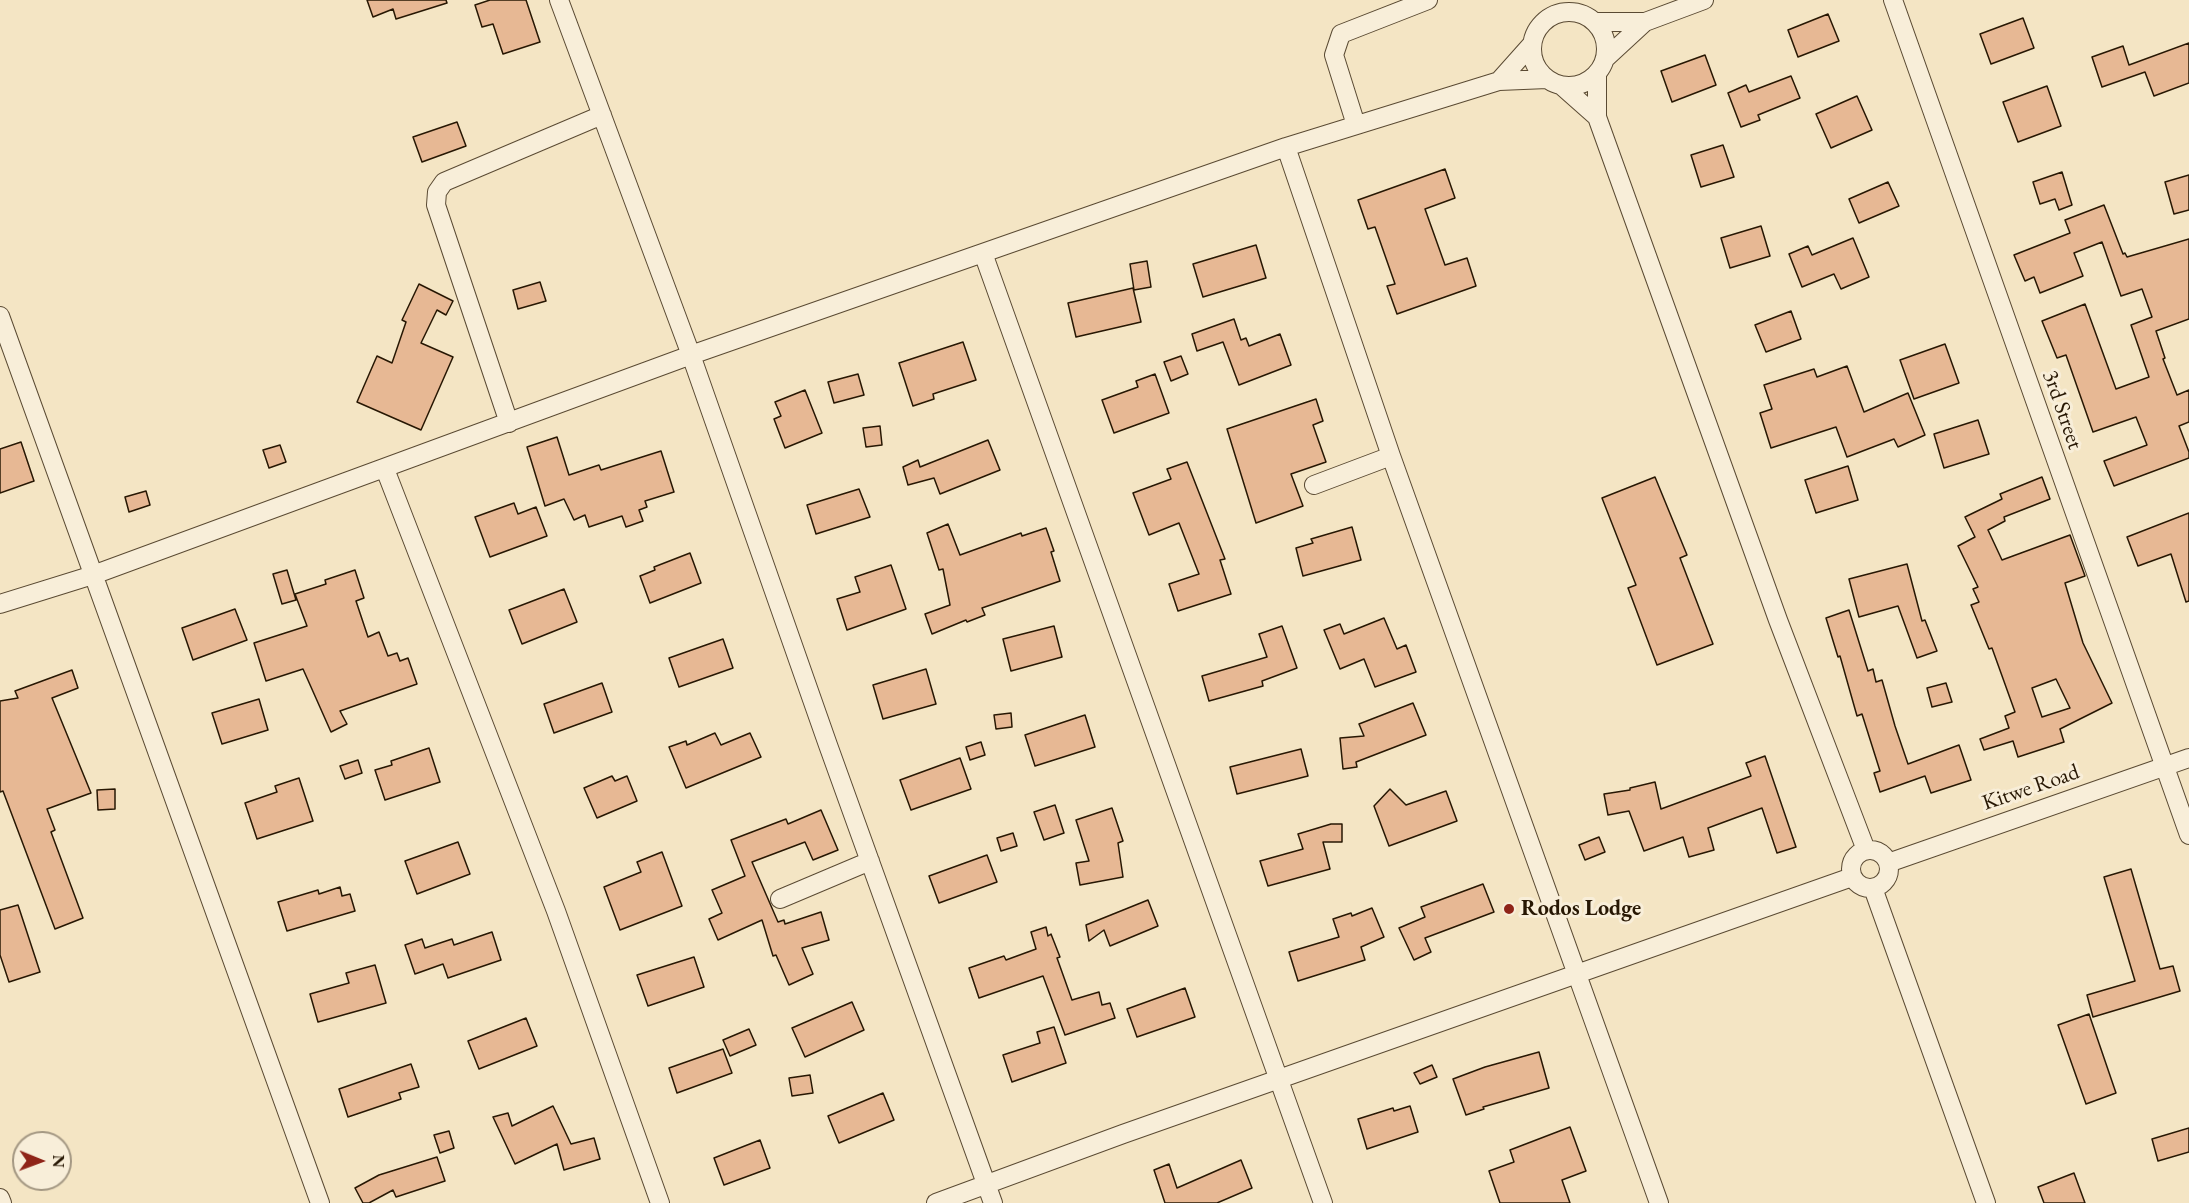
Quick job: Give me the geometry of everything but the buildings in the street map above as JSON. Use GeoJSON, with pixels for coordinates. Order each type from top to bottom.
{"type":"FeatureCollection","features":[{"type":"Feature","properties":{"kind":"street"},"geometry":{"type":"LineString","coordinates":[[559,0],[691,355],[993,1203]]}},
{"type":"Feature","properties":{"kind":"street"},"geometry":{"type":"LineString","coordinates":[[1356,125],[1334,55],[1341,34],[1428,0]]}},
{"type":"Feature","properties":{"kind":"street"},"geometry":{"type":"LineString","coordinates":[[1595,22],[1645,22],[1704,0]]}},
{"type":"Feature","properties":{"kind":"street","name":"3rd Street"},"geometry":{"type":"LineString","coordinates":[[1893,0],[2189,835]]}},
{"type":"Feature","properties":{"kind":"street"},"geometry":{"type":"LineString","coordinates":[[1499,81],[1532,44],[1549,8],[1585,15],[1595,22],[1602,32],[1606,45],[1601,66],[1598,117],[1778,620],[1866,850]]}},
{"type":"Feature","properties":{"kind":"street"},"geometry":{"type":"LineString","coordinates":[[0,604],[93,575],[691,355],[1286,147],[1499,81],[1555,82],[1575,86],[1587,82],[1645,22]]}},
{"type":"Feature","properties":{"kind":"street"},"geometry":{"type":"LineString","coordinates":[[1532,44],[1535,63],[1598,117]]}},
{"type":"Feature","properties":{"kind":"street"},"geometry":{"type":"LineString","coordinates":[[509,423],[436,205],[437,192],[444,182],[602,115]]}},
{"type":"Feature","properties":{"kind":"street"},"geometry":{"type":"LineString","coordinates":[[1286,147],[1391,456],[1659,1203]]}},
{"type":"Feature","properties":{"kind":"street"},"geometry":{"type":"LineString","coordinates":[[983,253],[1323,1203]]}},
{"type":"Feature","properties":{"kind":"street"},"geometry":{"type":"LineString","coordinates":[[0,316],[320,1203]]}},
{"type":"Feature","properties":{"kind":"street"},"geometry":{"type":"LineString","coordinates":[[1314,485],[1391,456]]}},
{"type":"Feature","properties":{"kind":"street"},"geometry":{"type":"LineString","coordinates":[[385,469],[556,911],[660,1203]]}},
{"type":"Feature","properties":{"kind":"street","name":"Kitwe Road"},"geometry":{"type":"LineString","coordinates":[[1888,863],[2189,758]]}},
{"type":"Feature","properties":{"kind":"street"},"geometry":{"type":"LineString","coordinates":[[1866,850],[1879,852],[1888,863],[1889,869],[1884,881],[1873,888],[1865,888],[1852,877],[1851,864],[1854,857],[1866,850]]}},
{"type":"Feature","properties":{"kind":"street"},"geometry":{"type":"LineString","coordinates":[[780,899],[870,861]]}},
{"type":"Feature","properties":{"kind":"street"},"geometry":{"type":"LineString","coordinates":[[936,1203],[1123,1134],[1577,976],[1852,877]]}},
{"type":"Feature","properties":{"kind":"street"},"geometry":{"type":"LineString","coordinates":[[1873,888],[1986,1203]]}},
{"type":"Feature","properties":{"kind":"street"},"geometry":{"type":"LineString","coordinates":[[0,1198],[2,1203]]}},
{"type":"Feature","properties":{"kind":"place","name":"Rodos Lodge"},"geometry":{"type":"Point","coordinates":[1509,909]}}]}
